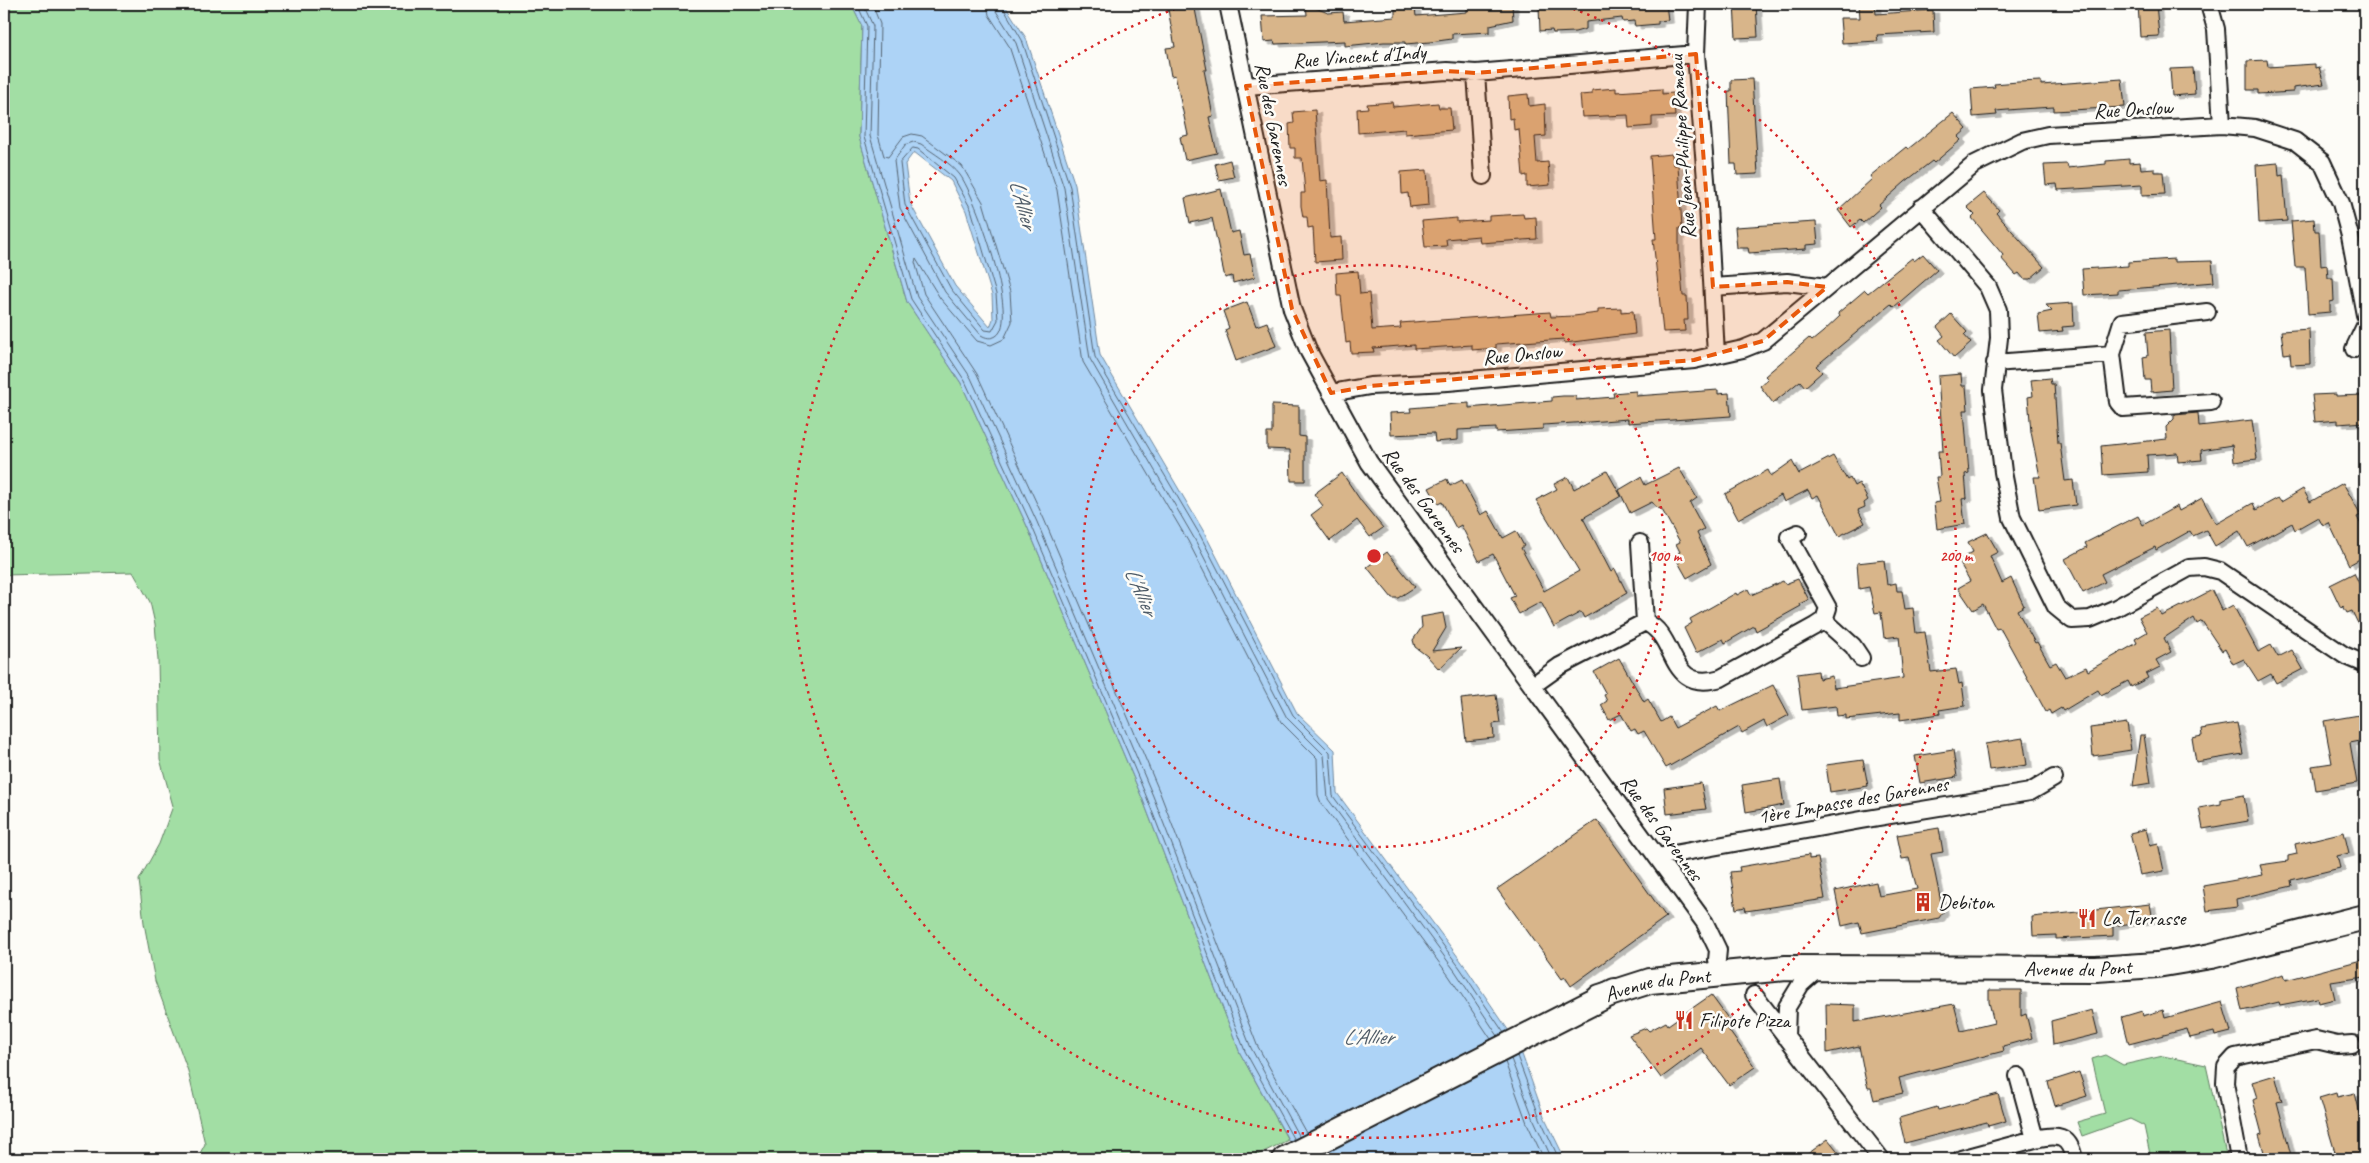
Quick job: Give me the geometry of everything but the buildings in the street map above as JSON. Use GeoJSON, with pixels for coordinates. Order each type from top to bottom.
{"type":"FeatureCollection","features":[{"type":"Feature","properties":{"kind":"main road","name":"Avenue du Pont"},"geometry":{"type":"LineString","coordinates":[[1600,996],[1650,981],[1786,968],[2096,969],[2157,966],[2211,956],[2365,916]]}},
{"type":"Feature","properties":{"kind":"main road","name":"Avenue du Pont"},"geometry":{"type":"LineString","coordinates":[[1600,996],[1689,964],[1717,960],[1786,968]]}},
{"type":"Feature","properties":{"kind":"main road"},"geometry":{"type":"LineString","coordinates":[[1285,1159],[1600,996]]}},
{"type":"Feature","properties":{"kind":"street","name":"Rue des Garennes"},"geometry":{"type":"LineString","coordinates":[[1228,4],[1292,309],[1309,352],[1352,434],[1369,462],[1704,923],[1718,950],[1717,960]]}},
{"type":"Feature","properties":{"kind":"street","name":"Rue Jean-Philippe Rameau"},"geometry":{"type":"LineString","coordinates":[[1698,4],[1696,54],[1713,287]]}},
{"type":"Feature","properties":{"kind":"street"},"geometry":{"type":"LineString","coordinates":[[2208,4],[2216,30],[2222,125]]}},
{"type":"Feature","properties":{"kind":"street","name":"Rue Vincent d'Indy"},"geometry":{"type":"LineString","coordinates":[[1246,86],[1447,71],[1476,73],[1696,54]]}},
{"type":"Feature","properties":{"kind":"street"},"geometry":{"type":"LineString","coordinates":[[1476,73],[1482,176]]}},
{"type":"Feature","properties":{"kind":"street","name":"Rue Onslow"},"geometry":{"type":"LineString","coordinates":[[1331,393],[1370,386],[1448,382],[1694,360],[1743,349],[1763,341],[1975,164],[2022,141],[2048,135],[2222,125],[2255,128],[2295,141],[2322,162],[2340,203],[2350,236],[2365,315]]}},
{"type":"Feature","properties":{"kind":"street"},"geometry":{"type":"LineString","coordinates":[[1921,208],[1988,287],[1994,298],[1998,310],[1999,338],[1993,390],[2012,518],[2056,607],[2072,620],[2090,619],[2116,608],[2189,568],[2204,567],[2220,571],[2344,655],[2365,664]]}},
{"type":"Feature","properties":{"kind":"street"},"geometry":{"type":"LineString","coordinates":[[1716,356],[1713,287],[1787,282],[1827,287]]}},
{"type":"Feature","properties":{"kind":"street"},"geometry":{"type":"LineString","coordinates":[[2207,312],[2122,322],[2112,354],[2118,402],[2123,408],[2211,402]]}},
{"type":"Feature","properties":{"kind":"street"},"geometry":{"type":"LineString","coordinates":[[2354,349],[2365,326]]}},
{"type":"Feature","properties":{"kind":"street"},"geometry":{"type":"LineString","coordinates":[[1995,363],[2112,354]]}},
{"type":"Feature","properties":{"kind":"street"},"geometry":{"type":"LineString","coordinates":[[1645,622],[1653,626],[1678,668],[1687,677],[1708,682],[1721,678],[1824,620],[1828,608],[1789,537],[1798,533]]}},
{"type":"Feature","properties":{"kind":"street"},"geometry":{"type":"LineString","coordinates":[[1640,543],[1645,622]]}},
{"type":"Feature","properties":{"kind":"street"},"geometry":{"type":"LineString","coordinates":[[1824,620],[1853,646],[1861,658]]}},
{"type":"Feature","properties":{"kind":"street"},"geometry":{"type":"LineString","coordinates":[[1532,686],[1560,666],[1645,622]]}},
{"type":"Feature","properties":{"kind":"street","name":"1ère Impasse des Garennes"},"geometry":{"type":"LineString","coordinates":[[1657,857],[1870,818],[2030,792],[2054,778]]}},
{"type":"Feature","properties":{"kind":"street"},"geometry":{"type":"LineString","coordinates":[[1786,1037],[1787,1007],[1801,984],[1820,967]]}},
{"type":"Feature","properties":{"kind":"street"},"geometry":{"type":"LineString","coordinates":[[1754,995],[1881,1159]]}},
{"type":"Feature","properties":{"kind":"street"},"geometry":{"type":"LineString","coordinates":[[2239,1159],[2225,1083],[2226,1067],[2235,1057],[2316,1040],[2336,1045],[2352,1044]]}},
{"type":"Feature","properties":{"kind":"street"},"geometry":{"type":"LineString","coordinates":[[2018,1076],[2035,1140]]}},
{"type":"Feature","properties":{"kind":"street"},"geometry":{"type":"LineString","coordinates":[[1961,1159],[2054,1135],[2065,1140],[2072,1147],[2074,1159]]}},
{"type":"Feature","properties":{"kind":"highlighted area"},"geometry":{"type":"Polygon","coordinates":[[[1696,54],[1713,287],[1787,282],[1827,287],[1763,341],[1694,360],[1370,386],[1331,393],[1292,309],[1246,86],[1447,71],[1476,73],[1696,54]]]}},
{"type":"Feature","properties":{"kind":"green space"},"geometry":{"type":"Polygon","coordinates":[[[4,4],[851,4],[862,26],[859,137],[907,302],[961,383],[1027,526],[1143,800],[1240,1053],[1288,1140],[1249,1159],[197,1159],[205,1144],[188,1071],[155,981],[144,923],[139,880],[159,844],[173,806],[160,759],[158,660],[155,624],[150,602],[133,572],[4,575],[4,4]]]}},
{"type":"Feature","properties":{"kind":"green space"},"geometry":{"type":"Polygon","coordinates":[[[2105,1055],[2123,1065],[2163,1056],[2206,1065],[2227,1159],[2151,1159],[2144,1126],[2130,1119],[2082,1136],[2077,1122],[2105,1114],[2092,1059],[2105,1055]]]}},
{"type":"Feature","properties":{"kind":"water","name":"L'Allier"},"geometry":{"type":"Polygon","coordinates":[[[851,4],[1004,4],[1026,38],[1075,185],[1100,355],[1204,532],[1297,713],[1335,750],[1337,793],[1464,965],[1519,1046],[1544,1116],[1565,1159],[1299,1159],[1240,1053],[1143,800],[1027,526],[961,383],[907,302],[859,137],[862,26],[851,4]],[[914,152],[905,164],[910,203],[955,286],[990,327],[993,319],[992,295],[966,211],[951,181],[914,152]]]}},
{"type":"Feature","properties":{"kind":"place","name":"Debiton"},"geometry":{"type":"Point","coordinates":[1923,902]}},
{"type":"Feature","properties":{"kind":"place","name":"La Terrasse"},"geometry":{"type":"Point","coordinates":[2087,918]}},
{"type":"Feature","properties":{"kind":"place","name":"Filipote Pizza"},"geometry":{"type":"Point","coordinates":[1684,1020]}}]}
